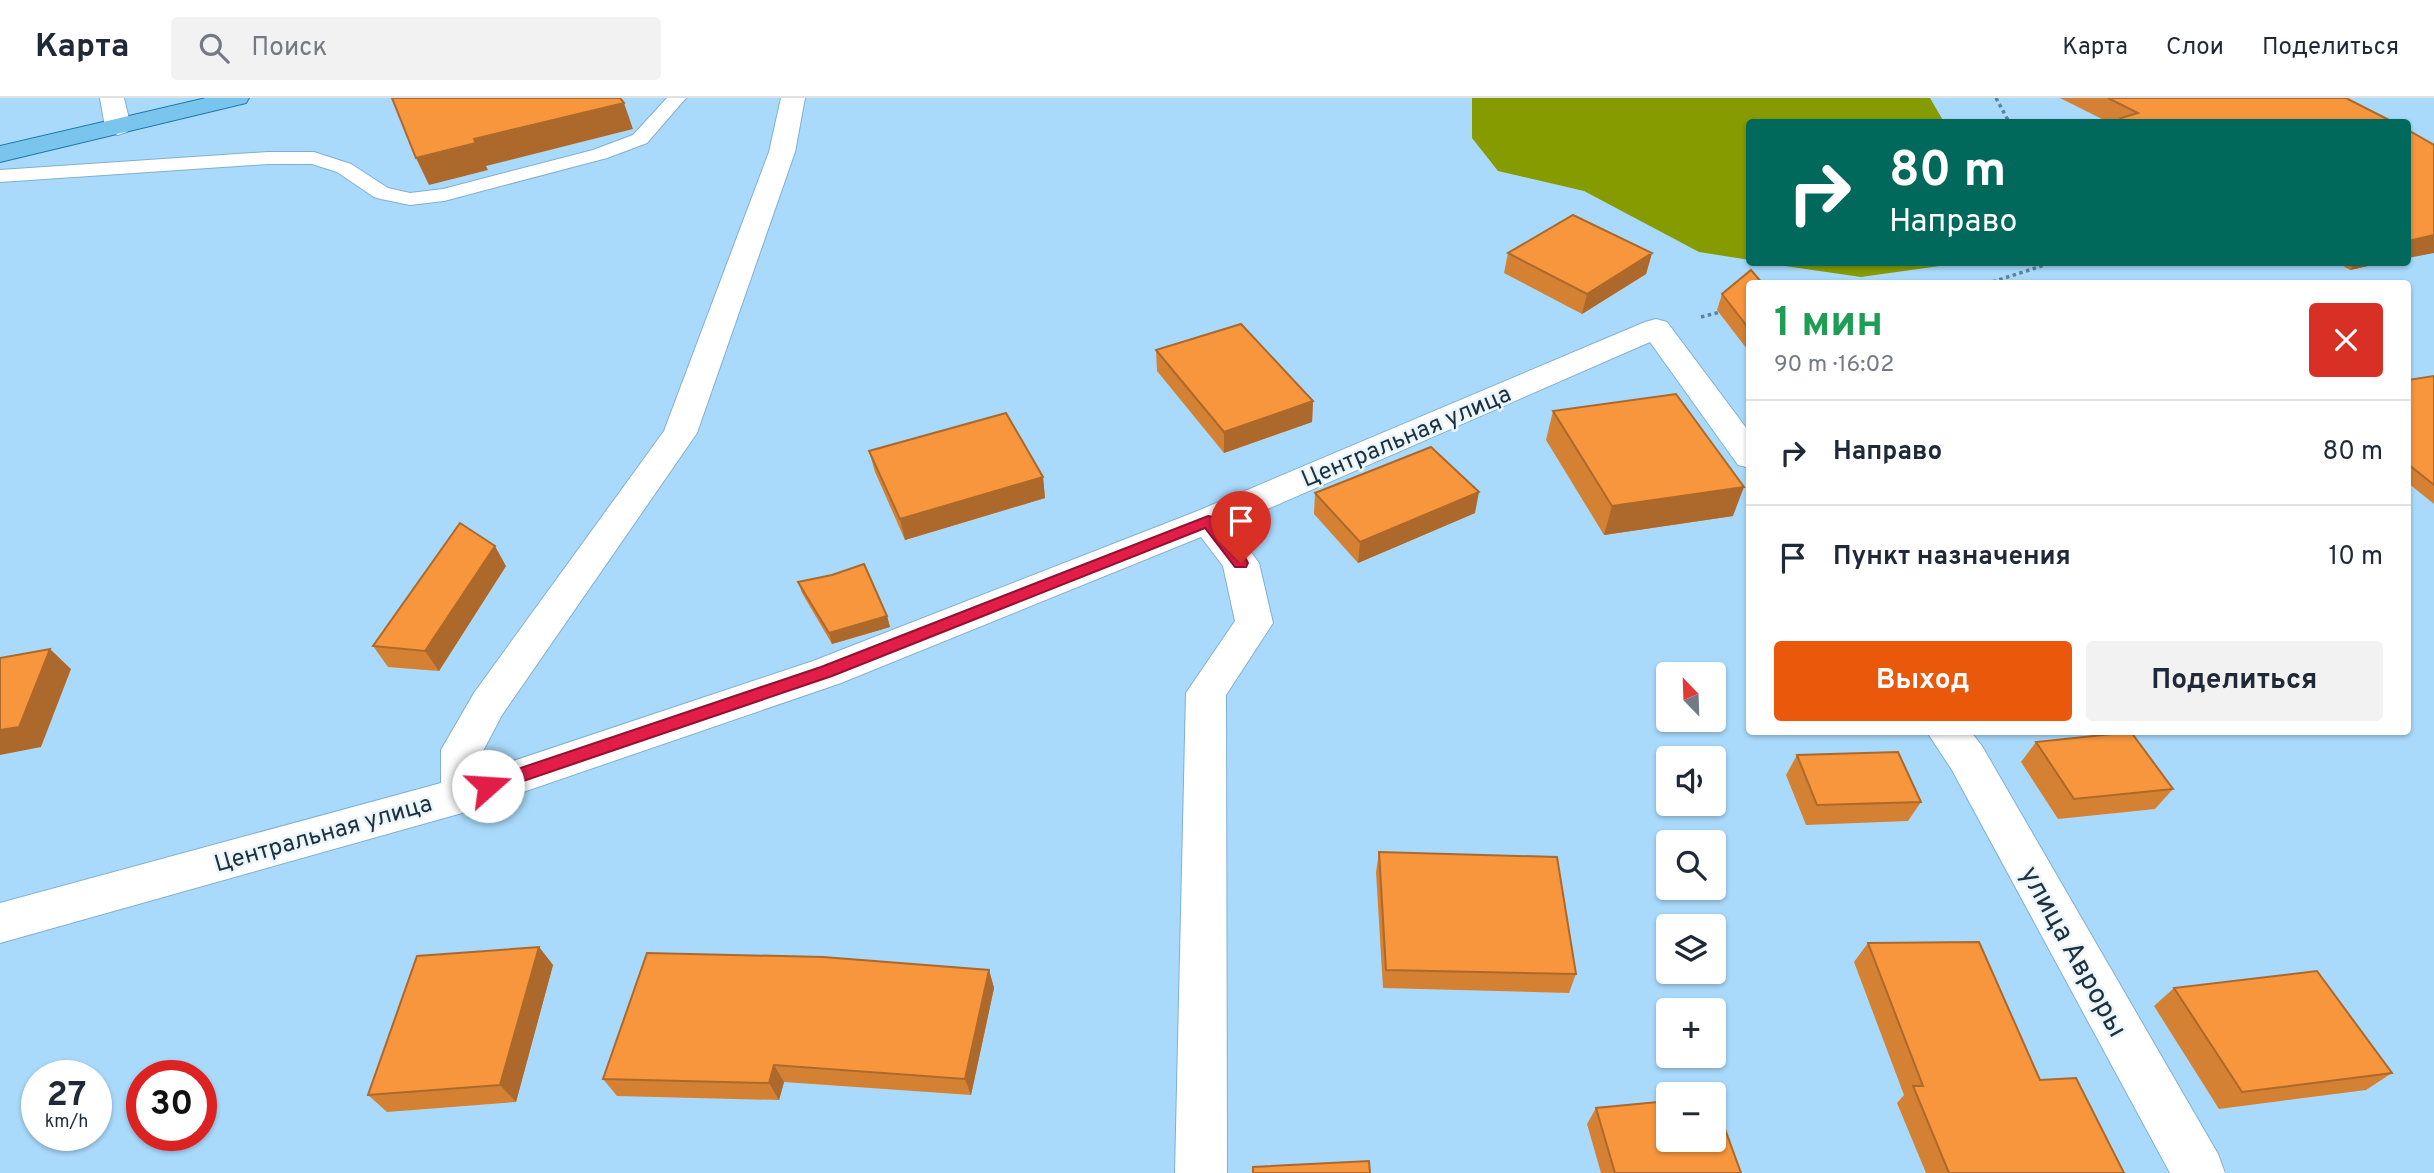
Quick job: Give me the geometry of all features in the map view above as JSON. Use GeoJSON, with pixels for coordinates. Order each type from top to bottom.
{"type":"FeatureCollection","features":[{"type":"Feature","properties":{"kind":"main road"},"geometry":{"type":"LineString","coordinates":[[0,154],[237,98]]}},
{"type":"Feature","properties":{"kind":"street"},"geometry":{"type":"LineString","coordinates":[[111,98],[118,127]]}},
{"type":"Feature","properties":{"kind":"street"},"geometry":{"type":"LineString","coordinates":[[462,795],[462,750],[488,704],[680,433],[782,152],[793,98]]}},
{"type":"Feature","properties":{"kind":"street","name":"Центральная улица"},"geometry":{"type":"LineString","coordinates":[[0,923],[462,795],[827,671],[1208,521],[1656,328],[1746,452]]}},
{"type":"Feature","properties":{"kind":"street"},"geometry":{"type":"LineString","coordinates":[[1202,1173],[1206,693],[1254,623],[1241,563],[1208,521]]}},
{"type":"Feature","properties":{"kind":"street","name":"улица Авроры"},"geometry":{"type":"LineString","coordinates":[[1950,735],[1967,758],[2199,1173]]}},
{"type":"Feature","properties":{"kind":"lane"},"geometry":{"type":"LineString","coordinates":[[0,176],[268,158],[314,158],[344,168],[381,193],[410,199],[444,195],[600,154],[640,139],[677,98]]}},
{"type":"Feature","properties":{"kind":"path"},"geometry":{"type":"LineString","coordinates":[[1996,98],[2007,119]]}},
{"type":"Feature","properties":{"kind":"path"},"geometry":{"type":"LineString","coordinates":[[1998,280],[2042,266]]}},
{"type":"Feature","properties":{"kind":"green space"},"geometry":{"type":"Polygon","coordinates":[[[1472,98],[1930,98],[1942,119],[1746,119],[1746,259],[1699,252],[1584,191],[1498,171],[1472,138],[1472,98]]]}},
{"type":"Feature","properties":{"kind":"green space"},"geometry":{"type":"Polygon","coordinates":[[[1786,266],[1940,266],[1861,277],[1786,266]]]}},
{"type":"Feature","properties":{"kind":"building"},"geometry":{"type":"Polygon","coordinates":[[[392,98],[620,98],[624,103],[474,139],[476,143],[416,158],[392,98]]]}},
{"type":"Feature","properties":{"kind":"building"},"geometry":{"type":"Polygon","coordinates":[[[2108,98],[2346,98],[2387,119],[2121,118],[2138,113],[2108,98]]]}},
{"type":"Feature","properties":{"kind":"building"},"geometry":{"type":"Polygon","coordinates":[[[2411,132],[2434,145],[2434,235],[2411,240],[2411,132]]]}},
{"type":"Feature","properties":{"kind":"building"},"geometry":{"type":"Polygon","coordinates":[[[1573,215],[1652,253],[1587,294],[1508,253],[1573,215]]]}},
{"type":"Feature","properties":{"kind":"building"},"geometry":{"type":"Polygon","coordinates":[[[1751,270],[1760,280],[1746,280],[1746,325],[1722,294],[1751,270]]]}},
{"type":"Feature","properties":{"kind":"building"},"geometry":{"type":"Polygon","coordinates":[[[1241,324],[1313,401],[1224,432],[1156,350],[1241,324]]]}},
{"type":"Feature","properties":{"kind":"building"},"geometry":{"type":"Polygon","coordinates":[[[2434,376],[2434,485],[2411,466],[2411,380],[2434,376]]]}},
{"type":"Feature","properties":{"kind":"building"},"geometry":{"type":"Polygon","coordinates":[[[1676,394],[1744,487],[1612,506],[1553,411],[1676,394]]]}},
{"type":"Feature","properties":{"kind":"building"},"geometry":{"type":"Polygon","coordinates":[[[1006,413],[1043,477],[900,519],[869,451],[1006,413]]]}},
{"type":"Feature","properties":{"kind":"building"},"geometry":{"type":"Polygon","coordinates":[[[1431,447],[1479,492],[1360,542],[1315,493],[1431,447]]]}},
{"type":"Feature","properties":{"kind":"building"},"geometry":{"type":"Polygon","coordinates":[[[460,523],[495,546],[425,651],[373,646],[460,523]]]}},
{"type":"Feature","properties":{"kind":"building"},"geometry":{"type":"Polygon","coordinates":[[[864,564],[887,616],[829,633],[798,582],[832,575],[864,564]]]}},
{"type":"Feature","properties":{"kind":"building"},"geometry":{"type":"Polygon","coordinates":[[[50,649],[19,727],[0,730],[0,658],[50,649]]]}},
{"type":"Feature","properties":{"kind":"building"},"geometry":{"type":"Polygon","coordinates":[[[2102,735],[2133,735],[2173,789],[2074,799],[2036,742],[2102,735]]]}},
{"type":"Feature","properties":{"kind":"building"},"geometry":{"type":"Polygon","coordinates":[[[1898,752],[1921,802],[1817,805],[1797,755],[1898,752]]]}},
{"type":"Feature","properties":{"kind":"building"},"geometry":{"type":"Polygon","coordinates":[[[1379,852],[1557,857],[1576,974],[1386,970],[1379,852]]]}},
{"type":"Feature","properties":{"kind":"building"},"geometry":{"type":"Polygon","coordinates":[[[1979,942],[2040,1080],[2076,1078],[2124,1173],[1949,1173],[1913,1086],[1923,1086],[1868,943],[1979,942]]]}},
{"type":"Feature","properties":{"kind":"building"},"geometry":{"type":"Polygon","coordinates":[[[539,947],[500,1085],[368,1095],[417,956],[539,947]]]}},
{"type":"Feature","properties":{"kind":"building"},"geometry":{"type":"Polygon","coordinates":[[[647,953],[823,957],[989,970],[965,1079],[774,1065],[769,1083],[603,1079],[647,953]]]}},
{"type":"Feature","properties":{"kind":"building"},"geometry":{"type":"Polygon","coordinates":[[[2317,971],[2392,1073],[2242,1092],[2174,988],[2317,971]]]}},
{"type":"Feature","properties":{"kind":"building"},"geometry":{"type":"Polygon","coordinates":[[[1656,1102],[1656,1152],[1726,1152],[1726,1132],[1741,1173],[1615,1173],[1596,1108],[1656,1102]]]}},
{"type":"Feature","properties":{"kind":"building"},"geometry":{"type":"Polygon","coordinates":[[[1369,1161],[1370,1173],[1253,1173],[1253,1167],[1369,1161]]]}},
{"type":"Feature","properties":{"kind":"route"},"geometry":{"type":"LineString","coordinates":[[488,786],[827,671],[1208,521],[1241,563]]}}]}
